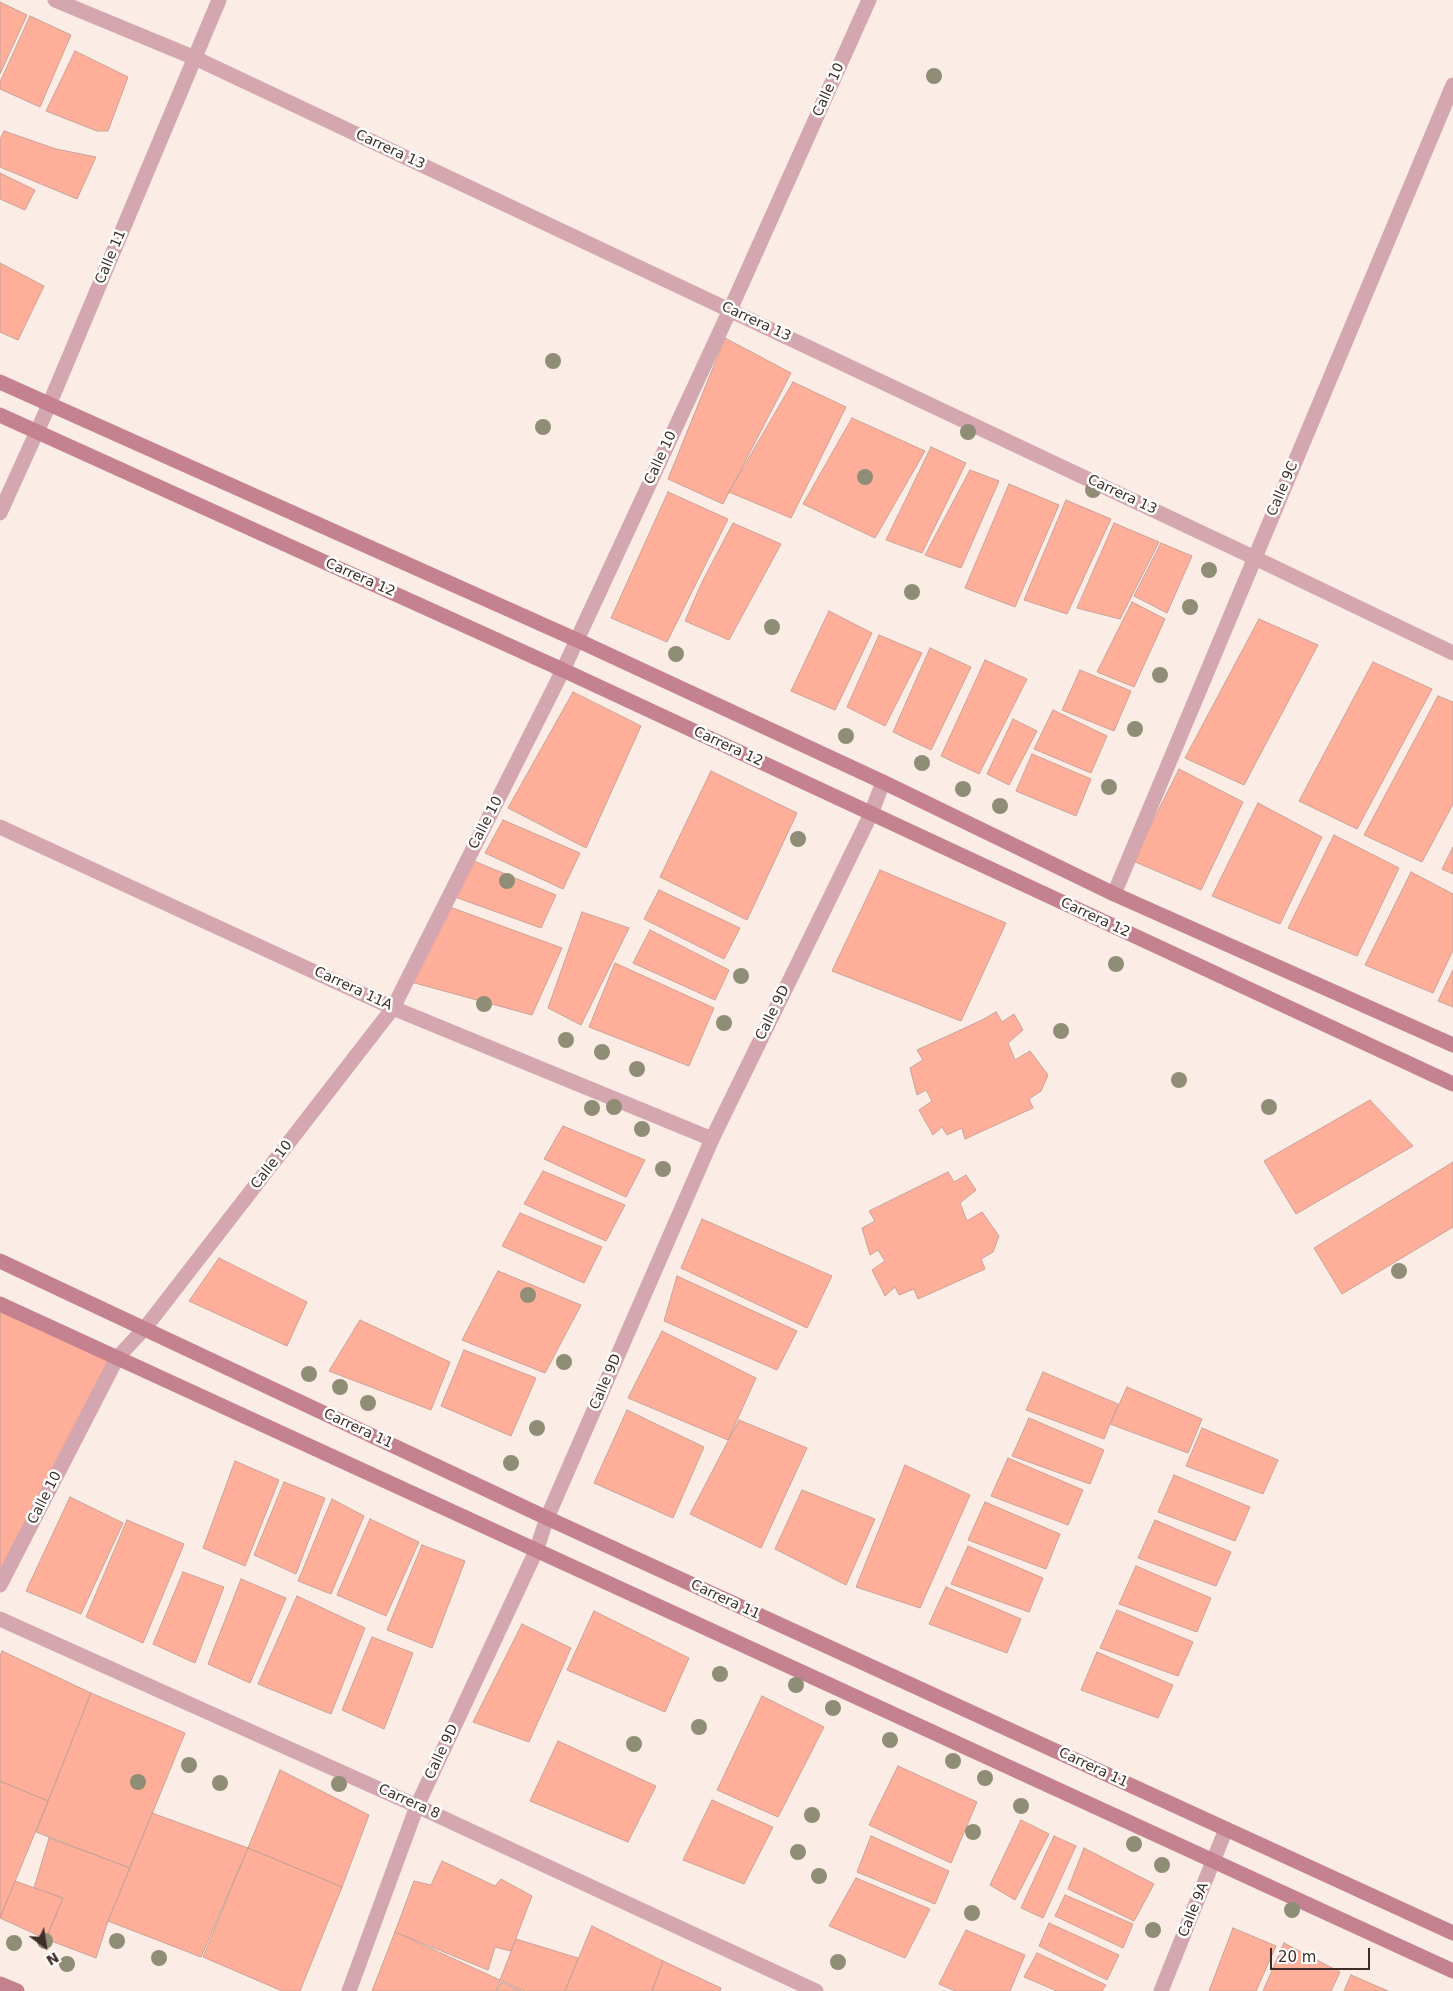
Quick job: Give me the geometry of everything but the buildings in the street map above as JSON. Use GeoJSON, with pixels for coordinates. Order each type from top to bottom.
{"type":"FeatureCollection","features":[{"type":"Feature","properties":{"kind":"street","name":"Carrera 13"},"geometry":{"type":"LineString","coordinates":[[55,0],[195,58],[1453,653]]}},
{"type":"Feature","properties":{"kind":"street","name":"Calle 11"},"geometry":{"type":"LineString","coordinates":[[0,513],[49,405],[220,0]]}},
{"type":"Feature","properties":{"kind":"street","name":"Calle 10"},"geometry":{"type":"LineString","coordinates":[[0,1585],[117,1358],[145,1328],[393,1008],[564,670],[730,310],[869,0]]}},
{"type":"Feature","properties":{"kind":"street","name":"Calle 9C"},"geometry":{"type":"LineString","coordinates":[[1114,894],[1453,85]]}},
{"type":"Feature","properties":{"kind":"street"},"geometry":{"type":"LineString","coordinates":[[0,382],[577,640],[883,782],[1114,894],[1453,1046]]}},
{"type":"Feature","properties":{"kind":"street","name":"Carrera 12"},"geometry":{"type":"LineString","coordinates":[[0,415],[564,670],[1453,1084]]}},
{"type":"Feature","properties":{"kind":"street","name":"Calle 9D"},"geometry":{"type":"LineString","coordinates":[[349,1991],[417,1806],[536,1550],[547,1518],[712,1139],[871,814],[883,782]]}},
{"type":"Feature","properties":{"kind":"street","name":"Carrera 11A"},"geometry":{"type":"LineString","coordinates":[[0,827],[393,1008],[712,1139]]}},
{"type":"Feature","properties":{"kind":"street","name":"Carrera 11"},"geometry":{"type":"LineString","coordinates":[[0,1261],[547,1518],[1453,1933]]}},
{"type":"Feature","properties":{"kind":"street"},"geometry":{"type":"LineString","coordinates":[[0,1304],[1453,1971]]}},
{"type":"Feature","properties":{"kind":"street","name":"Carrera 8"},"geometry":{"type":"LineString","coordinates":[[0,1619],[417,1806],[816,1991]]}},
{"type":"Feature","properties":{"kind":"street","name":"Calle 9A"},"geometry":{"type":"LineString","coordinates":[[1161,1991],[1226,1829]]}},
{"type":"Feature","properties":{"kind":"street"},"geometry":{"type":"LineString","coordinates":[[0,1984],[17,1991]]}}]}
